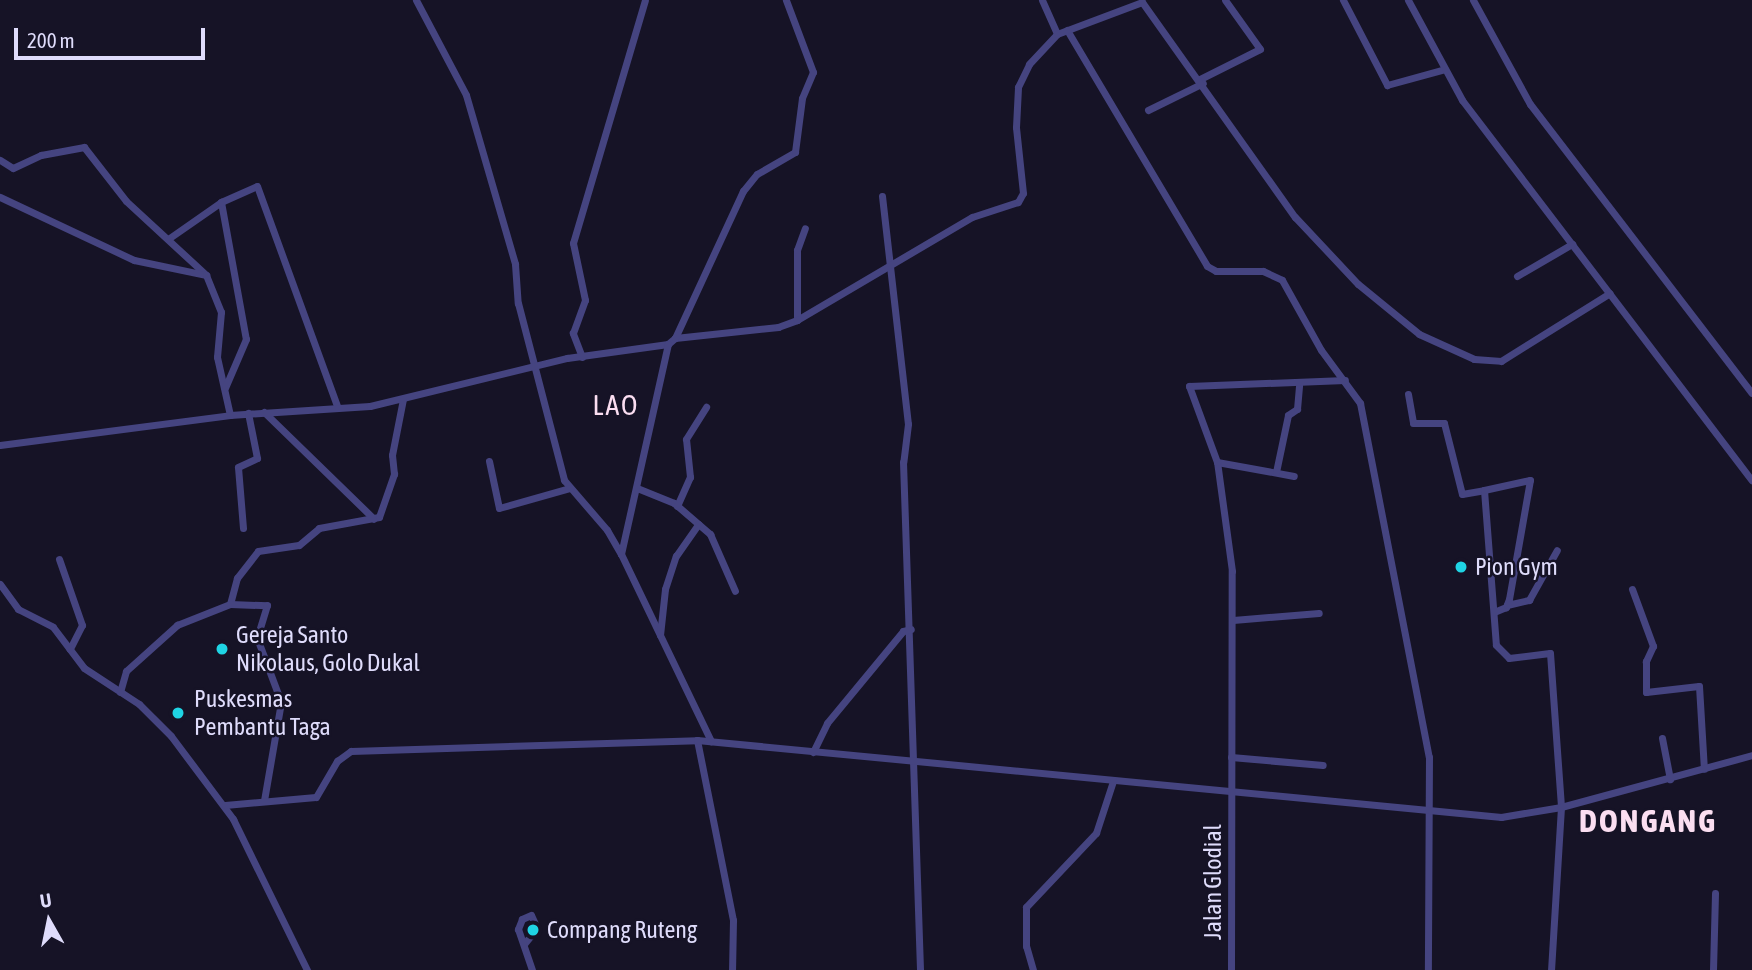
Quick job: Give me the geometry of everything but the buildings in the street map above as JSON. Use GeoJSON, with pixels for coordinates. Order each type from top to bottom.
{"type":"FeatureCollection","features":[{"type":"Feature","properties":{"kind":"street"},"geometry":{"type":"LineString","coordinates":[[416,0],[466,95],[515,264],[518,303],[537,365],[555,450],[570,488],[607,530],[621,554],[711,741]]}},
{"type":"Feature","properties":{"kind":"street"},"geometry":{"type":"LineString","coordinates":[[582,356],[573,329],[585,300],[573,243],[645,0]]}},
{"type":"Feature","properties":{"kind":"street"},"geometry":{"type":"LineString","coordinates":[[0,444],[230,415],[338,408],[403,399],[537,365],[668,344],[676,338],[743,191],[757,174],[795,152],[802,98],[813,72],[786,0]]}},
{"type":"Feature","properties":{"kind":"street"},"geometry":{"type":"LineString","coordinates":[[1042,0],[1057,34]]}},
{"type":"Feature","properties":{"kind":"street"},"geometry":{"type":"LineString","coordinates":[[1148,110],[1261,49],[1225,0]]}},
{"type":"Feature","properties":{"kind":"street"},"geometry":{"type":"LineString","coordinates":[[1343,0],[1387,85],[1445,69]]}},
{"type":"Feature","properties":{"kind":"street"},"geometry":{"type":"LineString","coordinates":[[1408,0],[1462,100],[1752,480]]}},
{"type":"Feature","properties":{"kind":"street"},"geometry":{"type":"LineString","coordinates":[[1473,0],[1530,104],[1752,393]]}},
{"type":"Feature","properties":{"kind":"street"},"geometry":{"type":"LineString","coordinates":[[676,338],[778,327],[797,320],[972,217],[1021,198],[1016,127],[1018,87],[1029,64],[1057,34],[1148,1],[1303,225],[1358,284],[1419,334],[1474,359],[1501,361],[1610,293]]}},
{"type":"Feature","properties":{"kind":"street"},"geometry":{"type":"LineString","coordinates":[[1067,30],[1207,266],[1216,271],[1263,271],[1282,280],[1321,350],[1341,381],[1360,403],[1410,647],[1429,757],[1431,812],[1428,970]]}},
{"type":"Feature","properties":{"kind":"street"},"geometry":{"type":"LineString","coordinates":[[0,160],[13,168],[41,155],[81,145],[126,201],[206,275],[220,312],[217,357],[230,415]]}},
{"type":"Feature","properties":{"kind":"street"},"geometry":{"type":"LineString","coordinates":[[168,240],[221,202],[254,185],[258,188],[338,408]]}},
{"type":"Feature","properties":{"kind":"street"},"geometry":{"type":"LineString","coordinates":[[882,196],[907,412],[903,462],[911,629],[920,970]]}},
{"type":"Feature","properties":{"kind":"street"},"geometry":{"type":"LineString","coordinates":[[0,197],[134,260],[206,275]]}},
{"type":"Feature","properties":{"kind":"street"},"geometry":{"type":"LineString","coordinates":[[221,202],[246,340],[225,388]]}},
{"type":"Feature","properties":{"kind":"street"},"geometry":{"type":"LineString","coordinates":[[797,320],[797,250],[805,228]]}},
{"type":"Feature","properties":{"kind":"street"},"geometry":{"type":"LineString","coordinates":[[1517,276],[1572,244]]}},
{"type":"Feature","properties":{"kind":"street"},"geometry":{"type":"LineString","coordinates":[[621,554],[668,344]]}},
{"type":"Feature","properties":{"kind":"street"},"geometry":{"type":"LineString","coordinates":[[1276,472],[1288,415],[1297,409],[1299,385],[1341,381]]}},
{"type":"Feature","properties":{"kind":"street","name":"Jalan Glodial"},"geometry":{"type":"LineString","coordinates":[[1231,970],[1232,571],[1217,462],[1190,393],[1191,384],[1299,385]]}},
{"type":"Feature","properties":{"kind":"street"},"geometry":{"type":"LineString","coordinates":[[1408,394],[1413,423],[1444,423],[1462,494],[1530,480],[1507,605]]}},
{"type":"Feature","properties":{"kind":"street"},"geometry":{"type":"LineString","coordinates":[[230,604],[237,578],[258,551],[299,545],[319,528],[374,519],[382,513],[394,474],[392,455],[403,399]]}},
{"type":"Feature","properties":{"kind":"street"},"geometry":{"type":"LineString","coordinates":[[677,506],[690,477],[686,439],[706,407]]}},
{"type":"Feature","properties":{"kind":"street"},"geometry":{"type":"LineString","coordinates":[[264,412],[374,519]]}},
{"type":"Feature","properties":{"kind":"street"},"geometry":{"type":"LineString","coordinates":[[243,528],[238,467],[257,458],[248,413]]}},
{"type":"Feature","properties":{"kind":"street"},"geometry":{"type":"LineString","coordinates":[[489,461],[499,508],[570,488]]}},
{"type":"Feature","properties":{"kind":"street"},"geometry":{"type":"LineString","coordinates":[[1217,462],[1294,476]]}},
{"type":"Feature","properties":{"kind":"street"},"geometry":{"type":"LineString","coordinates":[[637,488],[677,506],[698,524],[716,543],[735,591]]}},
{"type":"Feature","properties":{"kind":"street"},"geometry":{"type":"LineString","coordinates":[[1484,490],[1496,645],[1503,656],[1550,653],[1561,807],[1551,970]]}},
{"type":"Feature","properties":{"kind":"street"},"geometry":{"type":"LineString","coordinates":[[660,636],[665,589],[676,556],[698,524]]}},
{"type":"Feature","properties":{"kind":"street"},"geometry":{"type":"LineString","coordinates":[[1493,612],[1507,605],[1529,600],[1557,550]]}},
{"type":"Feature","properties":{"kind":"street"},"geometry":{"type":"LineString","coordinates":[[59,559],[82,625],[69,649]]}},
{"type":"Feature","properties":{"kind":"street"},"geometry":{"type":"LineString","coordinates":[[0,584],[15,606],[53,627],[93,676],[120,692],[165,729],[225,805],[307,970]]}},
{"type":"Feature","properties":{"kind":"street"},"geometry":{"type":"LineString","coordinates":[[1632,589],[1653,646],[1646,662],[1646,692],[1699,686],[1704,769]]}},
{"type":"Feature","properties":{"kind":"street"},"geometry":{"type":"LineString","coordinates":[[120,692],[126,671],[173,628],[230,604],[262,603],[268,607],[257,638],[281,702],[264,800]]}},
{"type":"Feature","properties":{"kind":"street"},"geometry":{"type":"LineString","coordinates":[[1233,620],[1319,614]]}},
{"type":"Feature","properties":{"kind":"street"},"geometry":{"type":"LineString","coordinates":[[813,752],[827,723],[903,631],[911,629]]}},
{"type":"Feature","properties":{"kind":"street"},"geometry":{"type":"LineString","coordinates":[[1662,738],[1670,779]]}},
{"type":"Feature","properties":{"kind":"street"},"geometry":{"type":"LineString","coordinates":[[225,805],[316,797],[337,761],[351,751],[697,740],[1113,780],[1232,795],[1501,817],[1561,807],[1752,755]]}},
{"type":"Feature","properties":{"kind":"street"},"geometry":{"type":"LineString","coordinates":[[697,740],[733,920],[732,970]]}},
{"type":"Feature","properties":{"kind":"street"},"geometry":{"type":"LineString","coordinates":[[1231,757],[1324,765]]}},
{"type":"Feature","properties":{"kind":"street"},"geometry":{"type":"LineString","coordinates":[[1033,970],[1026,946],[1026,906],[1096,833],[1113,780]]}},
{"type":"Feature","properties":{"kind":"street"},"geometry":{"type":"LineString","coordinates":[[1713,970],[1715,893]]}},
{"type":"Feature","properties":{"kind":"street"},"geometry":{"type":"LineString","coordinates":[[524,944],[532,970]]}},
{"type":"Feature","properties":{"kind":"place","name":"Pion Gym"},"geometry":{"type":"Point","coordinates":[1461,567]}},
{"type":"Feature","properties":{"kind":"place","name":"Gereja Santo Nikolaus, Golo Dukal"},"geometry":{"type":"Point","coordinates":[222,649]}},
{"type":"Feature","properties":{"kind":"place","name":"Puskesmas Pembantu Taga"},"geometry":{"type":"Point","coordinates":[178,713]}},
{"type":"Feature","properties":{"kind":"place","name":"Compang Ruteng"},"geometry":{"type":"Point","coordinates":[533,930]}},
{"type":"Feature","properties":{"kind":"district","name":"LAO"},"geometry":{"type":"Point","coordinates":[616,405]}},
{"type":"Feature","properties":{"kind":"district","name":"DONGANG"},"geometry":{"type":"Point","coordinates":[1648,821]}}]}
